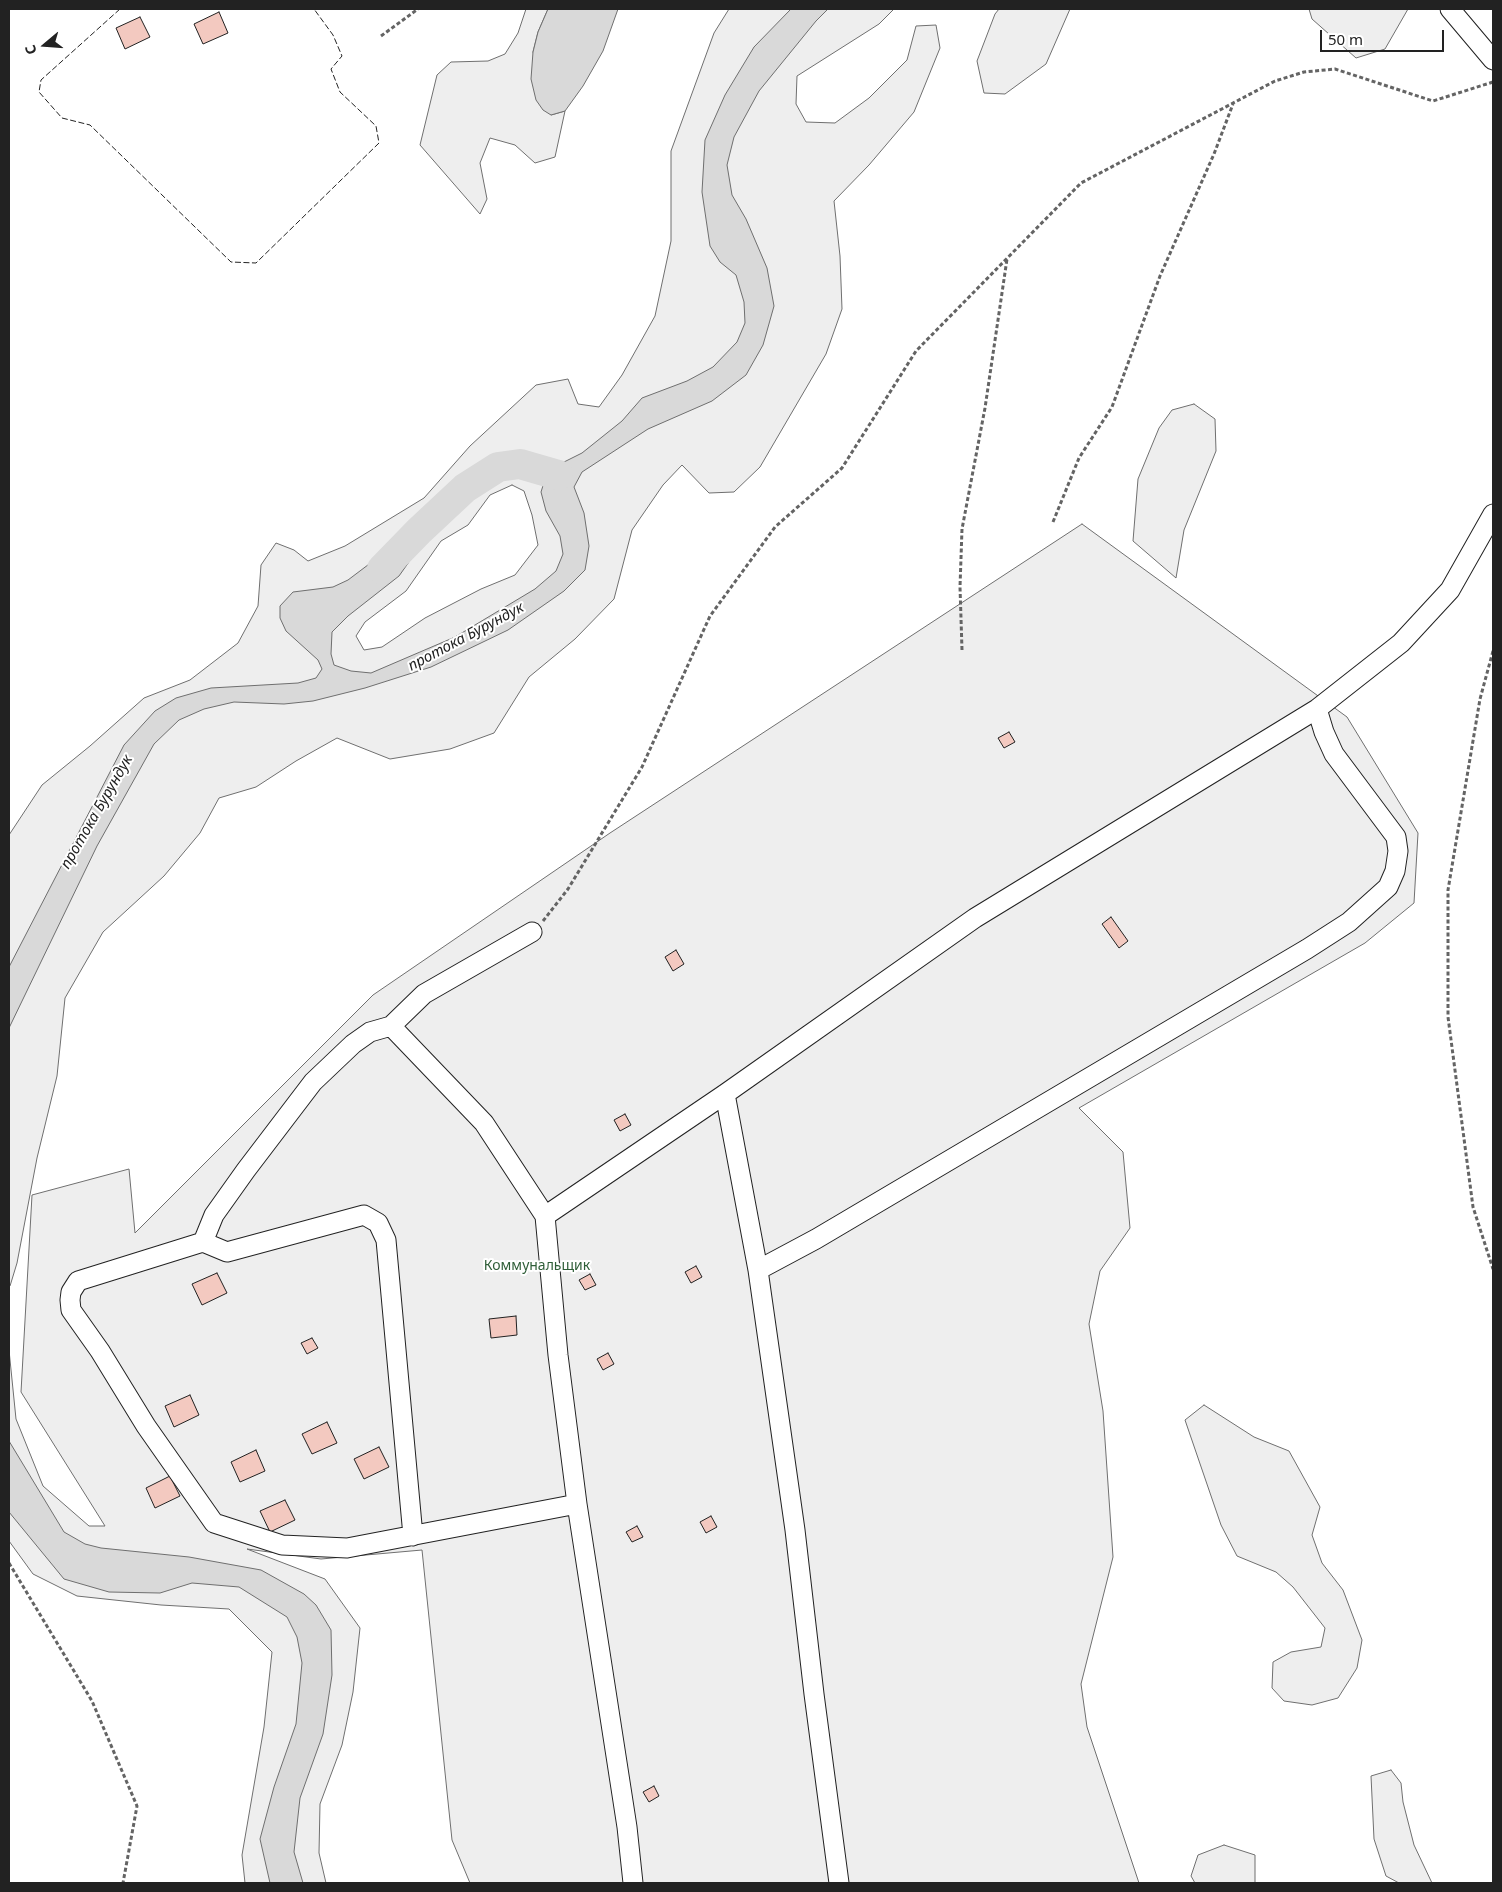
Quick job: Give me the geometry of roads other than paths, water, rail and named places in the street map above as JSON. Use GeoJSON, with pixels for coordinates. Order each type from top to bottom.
{"type":"FeatureCollection","features":[{"type":"Feature","properties":{"kind":"street"},"geometry":{"type":"LineString","coordinates":[[1450,9],[1493,60]]}},
{"type":"Feature","properties":{"kind":"street"},"geometry":{"type":"LineString","coordinates":[[545,1216],[725,1094],[975,918],[1317,709],[1401,643],[1450,590],[1493,514]]}},
{"type":"Feature","properties":{"kind":"street"},"geometry":{"type":"LineString","coordinates":[[758,1270],[867,1209],[1307,949],[1349,922],[1388,887],[1395,871],[1398,851],[1396,837],[1334,754],[1324,732],[1317,709]]}},
{"type":"Feature","properties":{"kind":"street"},"geometry":{"type":"LineString","coordinates":[[203,1242],[214,1215],[313,1082],[361,1037],[390,1026],[424,994],[532,932]]}},
{"type":"Feature","properties":{"kind":"street"},"geometry":{"type":"LineString","coordinates":[[390,1026],[484,1122],[545,1216],[558,1355],[576,1504],[627,1827],[633,1883]]}},
{"type":"Feature","properties":{"kind":"street"},"geometry":{"type":"LineString","coordinates":[[725,1094],[758,1270],[795,1530],[839,1883]]}},
{"type":"Feature","properties":{"kind":"street"},"geometry":{"type":"LineString","coordinates":[[413,1536],[386,1240],[378,1222],[364,1215],[227,1252],[203,1242],[78,1281],[70,1300],[71,1310],[100,1351],[146,1426],[214,1523],[282,1545],[347,1548],[413,1536],[576,1504]]}},
{"type":"Feature","properties":{"kind":"water"},"geometry":{"type":"Polygon","coordinates":[[[548,9],[618,9],[603,51],[583,86],[565,111],[551,115],[543,110],[536,100],[531,79],[533,52],[538,32],[548,9]]]}},
{"type":"Feature","properties":{"kind":"water","name":"протока Бурундук"},"geometry":{"type":"Polygon","coordinates":[[[791,9],[828,9],[759,91],[734,137],[727,165],[732,195],[746,219],[767,268],[774,306],[763,345],[746,375],[712,401],[648,429],[582,472],[574,487],[584,513],[589,546],[585,570],[564,591],[508,630],[431,667],[365,688],[313,701],[284,704],[234,702],[204,709],[179,720],[154,744],[97,846],[9,1028],[9,967],[124,745],[155,711],[176,698],[211,688],[298,683],[316,678],[322,669],[318,660],[286,631],[280,618],[280,606],[293,592],[333,587],[348,580],[393,546],[407,538],[413,543],[416,552],[399,576],[348,616],[332,632],[331,654],[334,665],[351,671],[371,673],[455,637],[535,589],[556,571],[563,554],[560,536],[546,511],[541,492],[546,476],[562,463],[582,453],[622,421],[642,398],[687,381],[713,367],[737,342],[745,323],[744,302],[736,275],[720,262],[710,246],[702,192],[705,140],[725,95],[754,47],[791,9]]]}},
{"type":"Feature","properties":{"kind":"water"},"geometry":{"type":"Polygon","coordinates":[[[9,1441],[64,1532],[85,1544],[101,1548],[189,1557],[261,1570],[304,1594],[316,1605],[331,1630],[332,1675],[323,1734],[300,1798],[294,1852],[303,1883],[270,1883],[260,1839],[274,1787],[296,1724],[302,1663],[297,1637],[287,1617],[239,1587],[192,1583],[160,1593],[109,1592],[64,1579],[9,1512],[9,1441]]]}},
{"type":"Feature","properties":{"kind":"waterway"},"geometry":{"type":"LineString","coordinates":[[382,569],[465,488],[498,467],[520,464],[558,475]]}},
{"type":"Feature","properties":{"kind":"park label","name":"Коммунальщик"},"geometry":{"type":"Point","coordinates":[537,1266]}}]}
